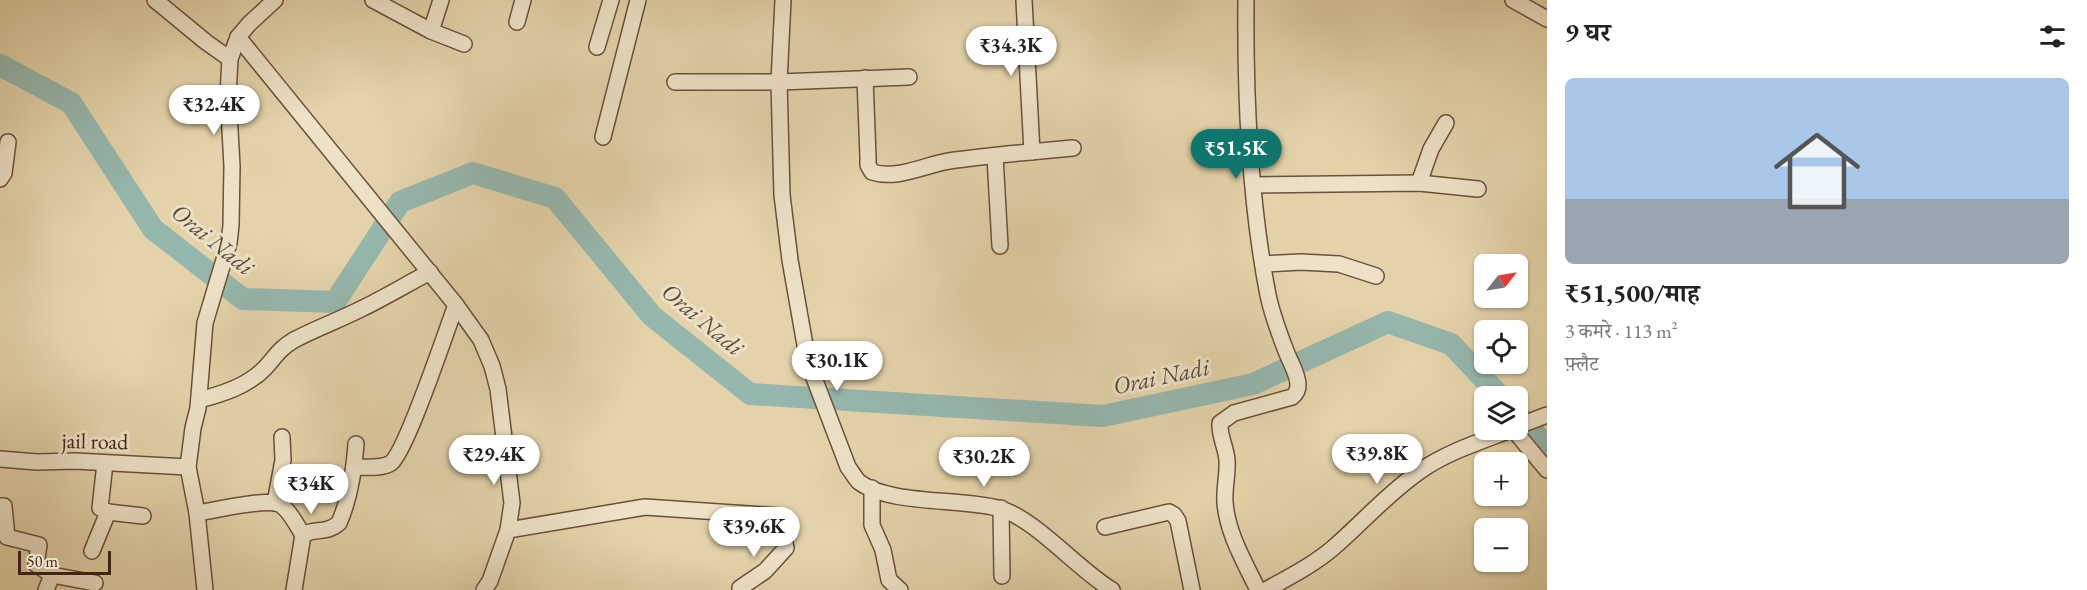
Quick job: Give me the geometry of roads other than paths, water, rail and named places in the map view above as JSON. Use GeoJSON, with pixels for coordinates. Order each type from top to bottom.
{"type":"FeatureCollection","features":[{"type":"Feature","properties":{"kind":"street"},"geometry":{"type":"LineString","coordinates":[[155,0],[230,59]]}},
{"type":"Feature","properties":{"kind":"street"},"geometry":{"type":"LineString","coordinates":[[205,590],[188,466],[191,435],[199,400],[205,323],[229,243],[231,225],[232,166],[228,95],[230,59],[238,38],[249,24],[275,0]]}},
{"type":"Feature","properties":{"kind":"street"},"geometry":{"type":"LineString","coordinates":[[373,0],[431,31],[464,44]]}},
{"type":"Feature","properties":{"kind":"street"},"geometry":{"type":"LineString","coordinates":[[431,31],[441,0]]}},
{"type":"Feature","properties":{"kind":"street"},"geometry":{"type":"LineString","coordinates":[[517,22],[523,0]]}},
{"type":"Feature","properties":{"kind":"street"},"geometry":{"type":"LineString","coordinates":[[597,47],[611,0]]}},
{"type":"Feature","properties":{"kind":"street"},"geometry":{"type":"LineString","coordinates":[[603,137],[638,0]]}},
{"type":"Feature","properties":{"kind":"street"},"geometry":{"type":"LineString","coordinates":[[783,0],[779,82],[782,195],[790,260],[808,362],[848,467],[858,481],[872,488],[919,500],[973,502],[1001,508],[1022,519],[1085,572],[1112,590]]}},
{"type":"Feature","properties":{"kind":"street"},"geometry":{"type":"LineString","coordinates":[[1024,0],[1032,152]]}},
{"type":"Feature","properties":{"kind":"street"},"geometry":{"type":"LineString","coordinates":[[1246,0],[1246,76],[1253,185],[1263,264],[1269,298],[1297,376],[1298,387],[1296,394],[1292,397],[1234,413],[1220,423],[1219,431],[1226,449],[1227,460],[1225,502],[1228,522],[1258,590]]}},
{"type":"Feature","properties":{"kind":"street"},"geometry":{"type":"LineString","coordinates":[[1513,0],[1544,11]]}},
{"type":"Feature","properties":{"kind":"street"},"geometry":{"type":"LineString","coordinates":[[238,38],[379,209],[481,340],[492,366],[498,389],[512,504],[508,530],[490,581],[484,590]]}},
{"type":"Feature","properties":{"kind":"street"},"geometry":{"type":"LineString","coordinates":[[675,82],[779,82],[909,77]]}},
{"type":"Feature","properties":{"kind":"street"},"geometry":{"type":"LineString","coordinates":[[865,78],[868,165],[872,172],[882,175],[908,172],[947,161],[1073,148]]}},
{"type":"Feature","properties":{"kind":"street"},"geometry":{"type":"LineString","coordinates":[[1419,183],[1431,149],[1446,123]]}},
{"type":"Feature","properties":{"kind":"street"},"geometry":{"type":"LineString","coordinates":[[0,179],[4,173],[8,142]]}},
{"type":"Feature","properties":{"kind":"street"},"geometry":{"type":"LineString","coordinates":[[995,156],[1000,246]]}},
{"type":"Feature","properties":{"kind":"street"},"geometry":{"type":"LineString","coordinates":[[1253,185],[1419,183],[1478,189]]}},
{"type":"Feature","properties":{"kind":"street"},"geometry":{"type":"LineString","coordinates":[[1263,264],[1300,262],[1339,264],[1376,276]]}},
{"type":"Feature","properties":{"kind":"street"},"geometry":{"type":"LineString","coordinates":[[199,400],[239,386],[255,377],[280,349],[296,339],[364,308],[429,272]]}},
{"type":"Feature","properties":{"kind":"street"},"geometry":{"type":"LineString","coordinates":[[354,467],[385,466],[396,457],[408,433],[456,305]]}},
{"type":"Feature","properties":{"kind":"street"},"geometry":{"type":"LineString","coordinates":[[1528,422],[1547,415]]}},
{"type":"Feature","properties":{"kind":"street"},"geometry":{"type":"LineString","coordinates":[[276,503],[283,460],[282,437]]}},
{"type":"Feature","properties":{"kind":"street"},"geometry":{"type":"LineString","coordinates":[[1272,588],[1332,548],[1420,471],[1451,454],[1486,440]]}},
{"type":"Feature","properties":{"kind":"street"},"geometry":{"type":"LineString","coordinates":[[1522,440],[1547,470]]}},
{"type":"Feature","properties":{"kind":"street"},"geometry":{"type":"LineString","coordinates":[[303,536],[308,532],[324,531],[339,523],[350,490],[356,444]]}},
{"type":"Feature","properties":{"kind":"street","name":"jail road"},"geometry":{"type":"LineString","coordinates":[[0,459],[188,466]]}},
{"type":"Feature","properties":{"kind":"street"},"geometry":{"type":"LineString","coordinates":[[105,463],[100,508],[108,512],[143,516]]}},
{"type":"Feature","properties":{"kind":"street"},"geometry":{"type":"LineString","coordinates":[[872,488],[872,525],[884,550],[889,580],[900,590]]}},
{"type":"Feature","properties":{"kind":"street"},"geometry":{"type":"LineString","coordinates":[[196,513],[264,502],[282,506],[303,536],[294,590]]}},
{"type":"Feature","properties":{"kind":"street"},"geometry":{"type":"LineString","coordinates":[[0,506],[4,506],[7,537],[39,545],[36,564],[49,583],[95,584]]}},
{"type":"Feature","properties":{"kind":"street"},"geometry":{"type":"LineString","coordinates":[[508,530],[645,507],[779,516],[786,548],[765,571],[740,590]]}},
{"type":"Feature","properties":{"kind":"street"},"geometry":{"type":"LineString","coordinates":[[1001,508],[1002,576]]}},
{"type":"Feature","properties":{"kind":"street"},"geometry":{"type":"LineString","coordinates":[[92,551],[108,512]]}},
{"type":"Feature","properties":{"kind":"street"},"geometry":{"type":"LineString","coordinates":[[1105,526],[1169,512],[1174,515],[1178,521],[1192,590]]}},
{"type":"Feature","properties":{"kind":"waterway","name":"Orai Nadi"},"geometry":{"type":"LineString","coordinates":[[0,65],[71,103],[153,229],[243,299],[335,302],[400,202],[473,173],[555,198],[652,316],[750,394],[1103,416],[1253,384],[1388,322],[1451,344],[1491,386]]}},
{"type":"Feature","properties":{"kind":"waterway","name":"Orai Nadi"},"geometry":{"type":"LineString","coordinates":[[1528,426],[1547,446]]}}]}
